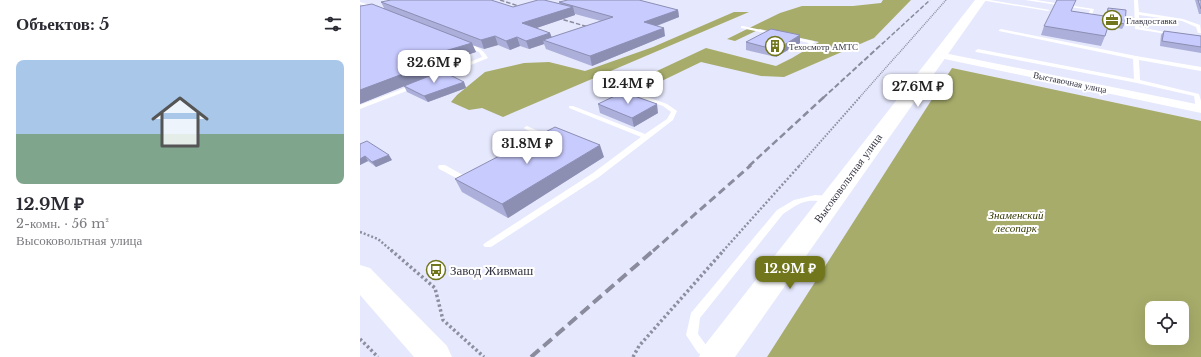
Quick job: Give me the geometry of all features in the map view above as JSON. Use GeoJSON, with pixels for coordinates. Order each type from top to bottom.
{"type":"FeatureCollection","features":[{"type":"Feature","properties":{"kind":"main road","name":"Высоковольтная улица"},"geometry":{"type":"LineString","coordinates":[[716,357],[939,55],[982,0]]}},
{"type":"Feature","properties":{"kind":"main road"},"geometry":{"type":"LineString","coordinates":[[360,276],[432,354]]}},
{"type":"Feature","properties":{"kind":"street","name":"Выставочная улица"},"geometry":{"type":"LineString","coordinates":[[939,55],[1200,109]]}},
{"type":"Feature","properties":{"kind":"lane"},"geometry":{"type":"LineString","coordinates":[[982,0],[1048,10]]}},
{"type":"Feature","properties":{"kind":"lane"},"geometry":{"type":"LineString","coordinates":[[1027,0],[1092,9],[1088,22]]}},
{"type":"Feature","properties":{"kind":"lane"},"geometry":{"type":"LineString","coordinates":[[1136,0],[1136,28],[1180,35]]}},
{"type":"Feature","properties":{"kind":"lane"},"geometry":{"type":"LineString","coordinates":[[360,3],[382,11]]}},
{"type":"Feature","properties":{"kind":"lane"},"geometry":{"type":"LineString","coordinates":[[1136,13],[1183,20],[1198,26],[1200,32]]}},
{"type":"Feature","properties":{"kind":"lane"},"geometry":{"type":"LineString","coordinates":[[743,27],[813,42],[802,49]]}},
{"type":"Feature","properties":{"kind":"lane"},"geometry":{"type":"LineString","coordinates":[[1000,30],[1136,58],[1201,69]]}},
{"type":"Feature","properties":{"kind":"lane"},"geometry":{"type":"LineString","coordinates":[[433,79],[485,58],[481,51],[460,43]]}},
{"type":"Feature","properties":{"kind":"lane"},"geometry":{"type":"LineString","coordinates":[[978,51],[1138,81],[1199,96],[1200,109]]}},
{"type":"Feature","properties":{"kind":"lane"},"geometry":{"type":"LineString","coordinates":[[1136,58],[1138,81]]}},
{"type":"Feature","properties":{"kind":"lane"},"geometry":{"type":"LineString","coordinates":[[360,107],[418,85]]}},
{"type":"Feature","properties":{"kind":"lane"},"geometry":{"type":"LineString","coordinates":[[488,245],[596,175],[670,120],[674,111],[665,105],[613,87]]}},
{"type":"Feature","properties":{"kind":"lane"},"geometry":{"type":"LineString","coordinates":[[571,107],[646,137]]}},
{"type":"Feature","properties":{"kind":"lane"},"geometry":{"type":"LineString","coordinates":[[527,128],[545,136],[532,143]]}},
{"type":"Feature","properties":{"kind":"lane"},"geometry":{"type":"LineString","coordinates":[[442,167],[463,178],[477,171]]}},
{"type":"Feature","properties":{"kind":"lane"},"geometry":{"type":"LineString","coordinates":[[716,357],[702,349],[692,335],[695,316],[780,212],[795,202],[816,197],[832,200]]}},
{"type":"Feature","properties":{"kind":"path"},"geometry":{"type":"LineString","coordinates":[[633,357],[639,346],[946,0]]}},
{"type":"Feature","properties":{"kind":"path"},"geometry":{"type":"LineString","coordinates":[[360,232],[378,239],[435,288],[443,320],[456,334],[484,357]]}},
{"type":"Feature","properties":{"kind":"path"},"geometry":{"type":"LineString","coordinates":[[360,338],[378,357]]}},
{"type":"Feature","properties":{"kind":"green space"},"geometry":{"type":"Polygon","coordinates":[[[883,0],[911,0],[874,38],[784,77],[761,76],[701,62],[643,90],[627,85],[706,48],[776,66],[819,42],[760,29],[735,41],[727,39],[780,13],[802,6],[853,6],[881,3],[883,0]]]}},
{"type":"Feature","properties":{"kind":"green space"},"geometry":{"type":"Polygon","coordinates":[[[734,12],[749,12],[503,117],[482,108],[469,110],[451,102],[457,95],[485,72],[524,63],[549,62],[585,71],[653,47],[734,12]]]}},
{"type":"Feature","properties":{"kind":"green space","name":"Знаменский лесопарк"},"geometry":{"type":"Polygon","coordinates":[[[952,68],[1201,121],[1201,357],[767,357],[952,68]]]}},
{"type":"Feature","properties":{"kind":"building"},"geometry":{"type":"Polygon","coordinates":[[[391,0],[491,0],[513,7],[538,0],[544,0],[573,7],[522,23],[550,33],[526,41],[517,37],[506,41],[495,36],[481,40],[381,2],[391,0]]]}},
{"type":"Feature","properties":{"kind":"building"},"geometry":{"type":"Polygon","coordinates":[[[568,0],[639,0],[678,10],[644,22],[664,28],[590,56],[543,40],[613,17],[559,2],[568,0]]]}},
{"type":"Feature","properties":{"kind":"building"},"geometry":{"type":"Polygon","coordinates":[[[1057,0],[1076,0],[1071,11],[1111,17],[1105,36],[1044,26],[1057,0]]]}},
{"type":"Feature","properties":{"kind":"building"},"geometry":{"type":"Polygon","coordinates":[[[1198,0],[1201,0],[1201,9],[1198,0]]]}},
{"type":"Feature","properties":{"kind":"building"},"geometry":{"type":"Polygon","coordinates":[[[372,4],[472,43],[421,58],[432,63],[360,90],[360,6],[372,4]]]}},
{"type":"Feature","properties":{"kind":"building"},"geometry":{"type":"Polygon","coordinates":[[[1108,8],[1126,10],[1125,24],[1110,21],[1111,17],[1107,17],[1108,8]]]}},
{"type":"Feature","properties":{"kind":"building"},"geometry":{"type":"Polygon","coordinates":[[[771,29],[800,35],[776,50],[746,42],[771,29]]]}},
{"type":"Feature","properties":{"kind":"building"},"geometry":{"type":"Polygon","coordinates":[[[1164,31],[1201,36],[1201,47],[1162,41],[1164,31]]]}},
{"type":"Feature","properties":{"kind":"building"},"geometry":{"type":"Polygon","coordinates":[[[442,71],[464,82],[424,96],[404,86],[442,71]]]}},
{"type":"Feature","properties":{"kind":"building"},"geometry":{"type":"Polygon","coordinates":[[[623,92],[657,104],[632,118],[598,104],[623,92]]]}},
{"type":"Feature","properties":{"kind":"building"},"geometry":{"type":"Polygon","coordinates":[[[555,127],[600,145],[502,204],[455,179],[555,127]]]}},
{"type":"Feature","properties":{"kind":"building"},"geometry":{"type":"Polygon","coordinates":[[[367,141],[389,155],[372,162],[365,156],[360,159],[360,144],[367,141]]]}},
{"type":"Feature","properties":{"kind":"railway"},"geometry":{"type":"LineString","coordinates":[[500,0],[528,9]]}},
{"type":"Feature","properties":{"kind":"railway"},"geometry":{"type":"LineString","coordinates":[[882,44],[930,0]]}},
{"type":"Feature","properties":{"kind":"railway"},"geometry":{"type":"LineString","coordinates":[[551,16],[595,29]]}},
{"type":"Feature","properties":{"kind":"railway"},"geometry":{"type":"LineString","coordinates":[[823,98],[883,43]]}},
{"type":"Feature","properties":{"kind":"railway"},"geometry":{"type":"LineString","coordinates":[[749,166],[824,97]]}},
{"type":"Feature","properties":{"kind":"railway"},"geometry":{"type":"LineString","coordinates":[[653,251],[751,165]]}},
{"type":"Feature","properties":{"kind":"railway"},"geometry":{"type":"LineString","coordinates":[[531,357],[654,250]]}},
{"type":"Feature","properties":{"kind":"place","name":"Главдоставка"},"geometry":{"type":"Point","coordinates":[1112,20]}},
{"type":"Feature","properties":{"kind":"place","name":"Техосмотр АМТС"},"geometry":{"type":"Point","coordinates":[775,46]}},
{"type":"Feature","properties":{"kind":"place","name":"Завод Живмаш"},"geometry":{"type":"Point","coordinates":[436,270]}}]}
